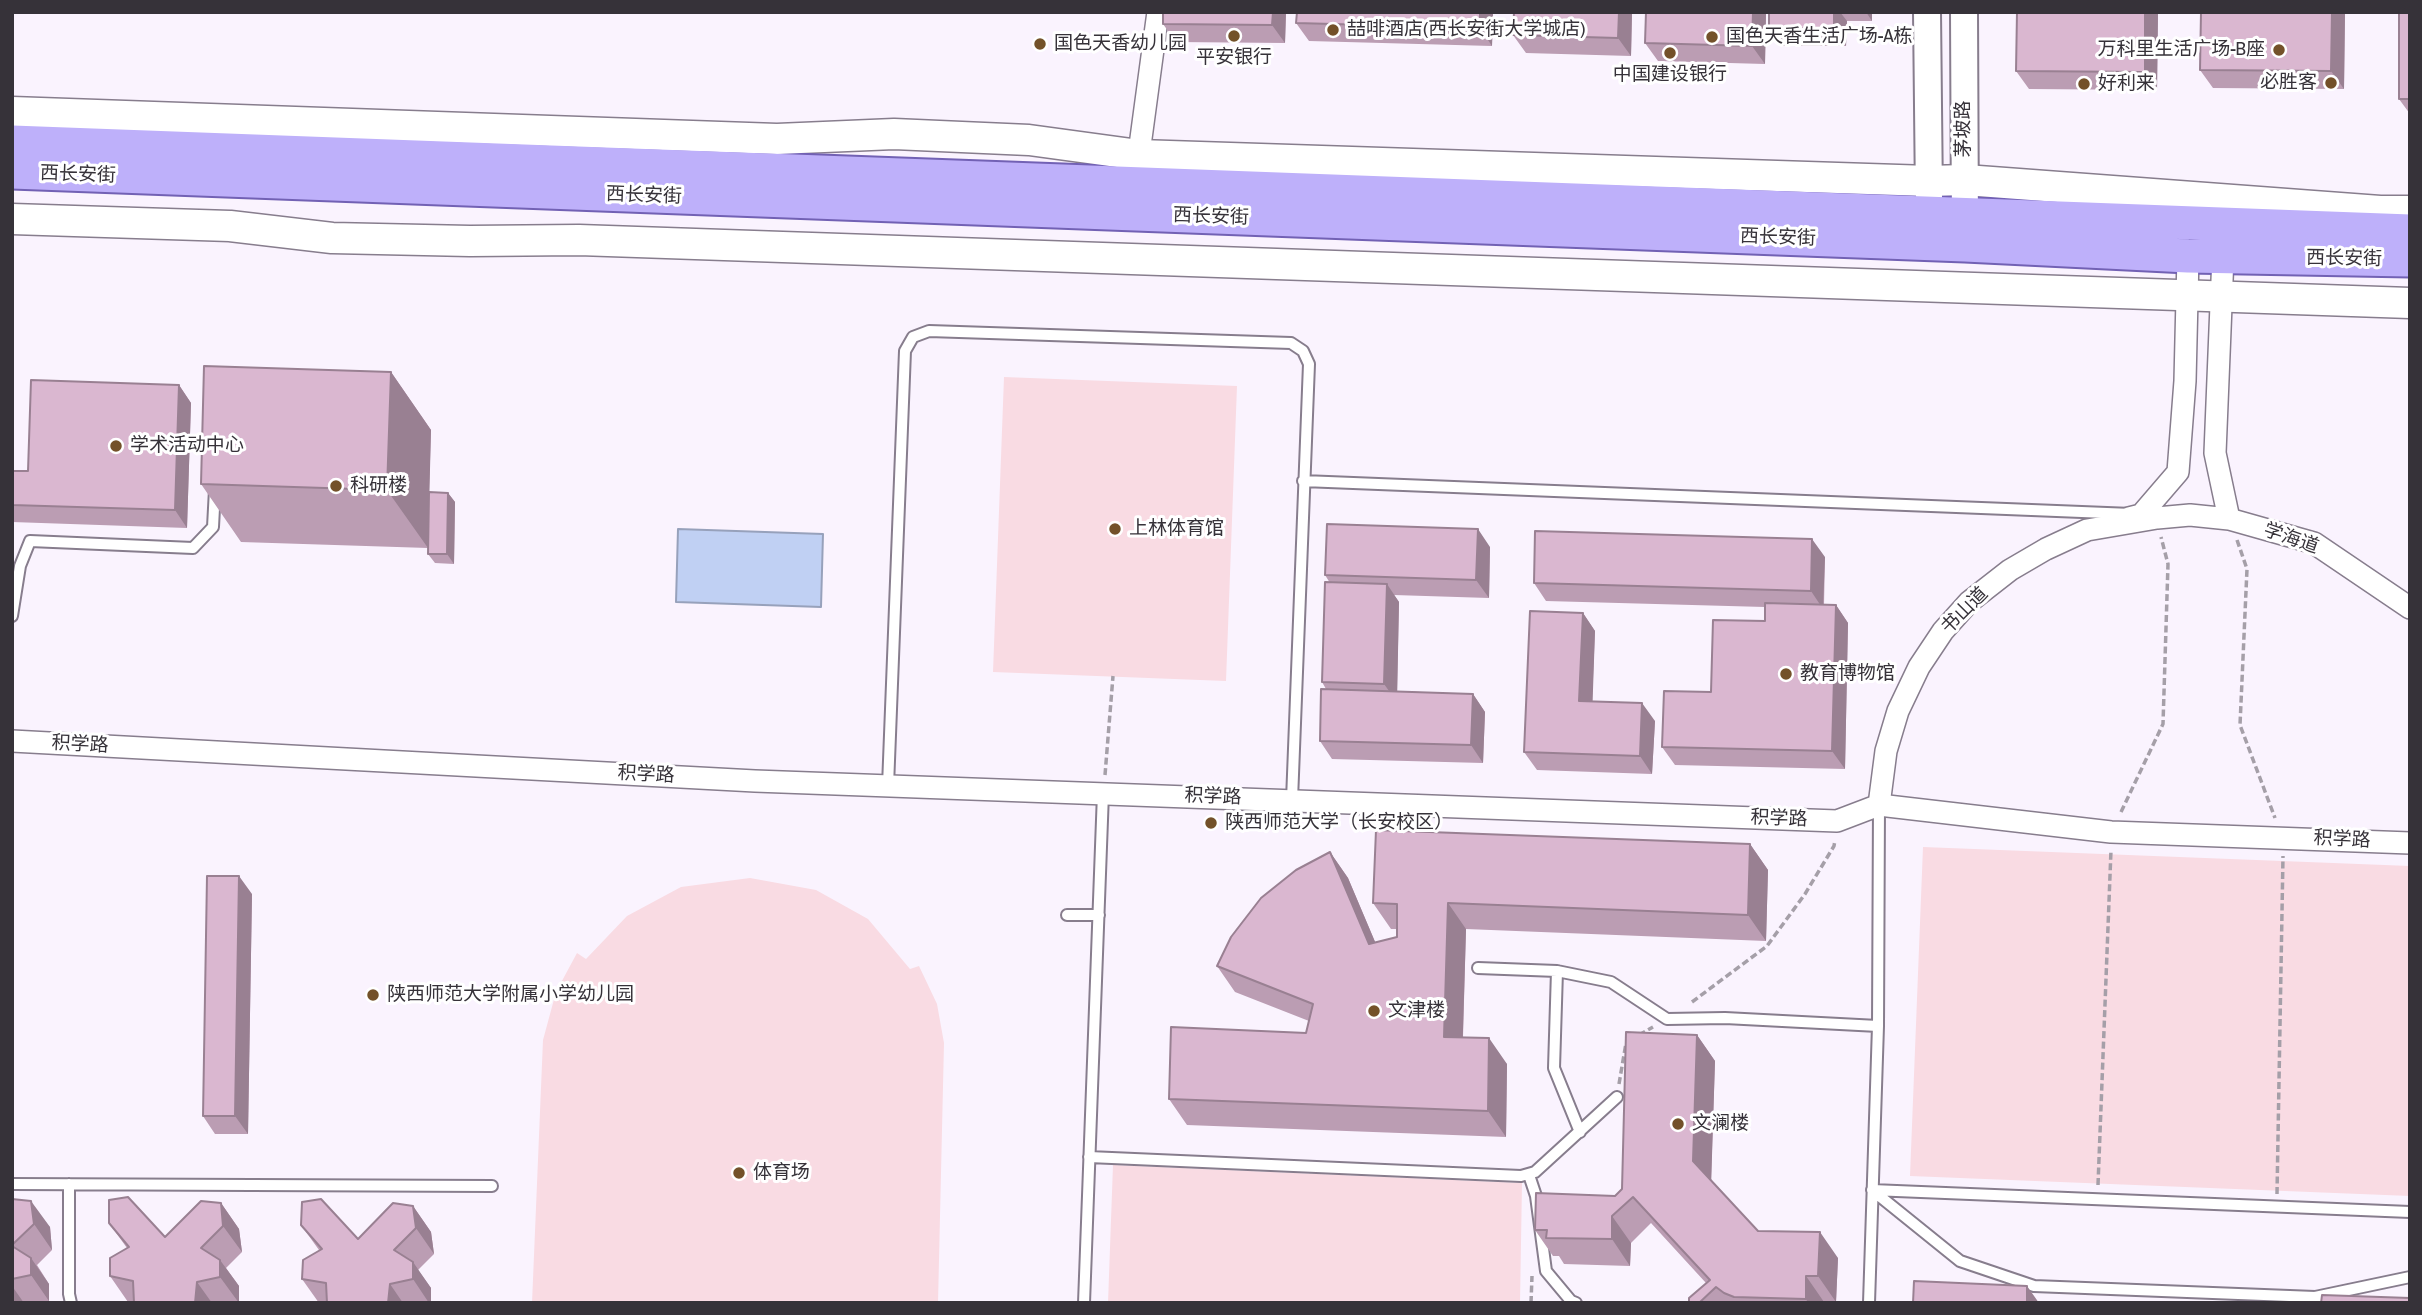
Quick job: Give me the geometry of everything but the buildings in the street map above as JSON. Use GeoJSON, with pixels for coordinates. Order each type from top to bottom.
{"type":"FeatureCollection","features":[{"type":"Feature","properties":{"kind":"main road"},"geometry":{"type":"LineString","coordinates":[[12,112],[777,139],[894,134],[1029,140],[1137,169],[1965,180],[2410,211]]}},
{"type":"Feature","properties":{"kind":"main road","name":"西长安街"},"geometry":{"type":"LineString","coordinates":[[12,142],[1137,169],[1930,229]]}},
{"type":"Feature","properties":{"kind":"main road","name":"西长安街"},"geometry":{"type":"LineString","coordinates":[[12,172],[1965,230],[2410,231]]}},
{"type":"Feature","properties":{"kind":"main road"},"geometry":{"type":"LineString","coordinates":[[12,219],[230,226],[332,238],[579,240],[2410,303]]}},
{"type":"Feature","properties":{"kind":"main road","name":"西长安街"},"geometry":{"type":"LineString","coordinates":[[1965,230],[2188,256],[2410,260]]}},
{"type":"Feature","properties":{"kind":"street"},"geometry":{"type":"LineString","coordinates":[[1137,169],[1158,12]]}},
{"type":"Feature","properties":{"kind":"street","name":"茅坡路"},"geometry":{"type":"LineString","coordinates":[[1927,12],[1930,229]]}},
{"type":"Feature","properties":{"kind":"street","name":"茅坡路"},"geometry":{"type":"LineString","coordinates":[[1964,12],[1965,230]]}},
{"type":"Feature","properties":{"kind":"street"},"geometry":{"type":"LineString","coordinates":[[1928,107],[1964,107]]}},
{"type":"Feature","properties":{"kind":"street"},"geometry":{"type":"LineString","coordinates":[[2149,516],[2178,472],[2185,381],[2188,256]]}},
{"type":"Feature","properties":{"kind":"street"},"geometry":{"type":"LineString","coordinates":[[2223,256],[2215,453],[2229,519]]}},
{"type":"Feature","properties":{"kind":"street","name":"学海道"},"geometry":{"type":"LineString","coordinates":[[2149,516],[2190,515],[2229,519],[2314,543],[2410,608]]}},
{"type":"Feature","properties":{"kind":"street","name":"书山道"},"geometry":{"type":"LineString","coordinates":[[1879,805],[1886,751],[1898,711],[1919,667],[1943,631],[1969,602],[2010,570],[2046,549],[2087,530],[2149,516]]}},
{"type":"Feature","properties":{"kind":"street","name":"积学路"},"geometry":{"type":"LineString","coordinates":[[12,741],[741,780],[1837,821],[1879,805],[2112,832],[2410,843]]}},
{"type":"Feature","properties":{"kind":"lane"},"geometry":{"type":"LineString","coordinates":[[888,786],[905,351],[913,337],[929,331],[1292,343],[1303,351],[1309,364],[1292,800]]}},
{"type":"Feature","properties":{"kind":"lane"},"geometry":{"type":"LineString","coordinates":[[12,616],[20,566],[30,541],[193,548],[213,527],[216,473]]}},
{"type":"Feature","properties":{"kind":"lane"},"geometry":{"type":"LineString","coordinates":[[1303,481],[2149,516]]}},
{"type":"Feature","properties":{"kind":"lane"},"geometry":{"type":"LineString","coordinates":[[1084,1303],[1103,793]]}},
{"type":"Feature","properties":{"kind":"lane"},"geometry":{"type":"LineString","coordinates":[[1869,1303],[1878,1027],[1879,805]]}},
{"type":"Feature","properties":{"kind":"lane"},"geometry":{"type":"LineString","coordinates":[[1067,915],[1099,915]]}},
{"type":"Feature","properties":{"kind":"lane"},"geometry":{"type":"LineString","coordinates":[[1478,968],[1558,971],[1611,982],[1667,1019],[1725,1018],[1878,1027]]}},
{"type":"Feature","properties":{"kind":"lane"},"geometry":{"type":"LineString","coordinates":[[1558,971],[1554,1068],[1580,1132]]}},
{"type":"Feature","properties":{"kind":"lane"},"geometry":{"type":"LineString","coordinates":[[1089,1157],[1529,1175],[1617,1097]]}},
{"type":"Feature","properties":{"kind":"lane"},"geometry":{"type":"LineString","coordinates":[[1529,1175],[1536,1196],[1546,1271],[1571,1301],[1576,1303]]}},
{"type":"Feature","properties":{"kind":"lane"},"geometry":{"type":"LineString","coordinates":[[12,1184],[492,1186]]}},
{"type":"Feature","properties":{"kind":"lane"},"geometry":{"type":"LineString","coordinates":[[69,1184],[71,1303]]}},
{"type":"Feature","properties":{"kind":"lane"},"geometry":{"type":"LineString","coordinates":[[1872,1190],[2410,1212]]}},
{"type":"Feature","properties":{"kind":"lane"},"geometry":{"type":"LineString","coordinates":[[1872,1190],[1959,1261],[2034,1286],[2315,1297],[2410,1277]]}},
{"type":"Feature","properties":{"kind":"path"},"geometry":{"type":"LineString","coordinates":[[2097,1200],[2112,832],[2163,724],[2168,565],[2149,516]]}},
{"type":"Feature","properties":{"kind":"path"},"geometry":{"type":"LineString","coordinates":[[2229,519],[2247,569],[2239,725],[2283,838],[2276,1207]]}},
{"type":"Feature","properties":{"kind":"path"},"geometry":{"type":"LineString","coordinates":[[1103,793],[1113,676]]}},
{"type":"Feature","properties":{"kind":"path"},"geometry":{"type":"LineString","coordinates":[[1617,1097],[1626,1043],[1700,998],[1767,946],[1805,894],[1834,846],[1837,821]]}},
{"type":"Feature","properties":{"kind":"shaded area","name":"上林体育馆"},"geometry":{"type":"Polygon","coordinates":[[[1004,377],[1237,386],[1226,681],[993,672],[1004,377]]]}},
{"type":"Feature","properties":{"kind":"shaded area"},"geometry":{"type":"Polygon","coordinates":[[[1923,847],[2410,866],[2410,1196],[1910,1176],[1923,847]]]}},
{"type":"Feature","properties":{"kind":"shaded area","name":"体育场"},"geometry":{"type":"Polygon","coordinates":[[[750,878],[816,890],[868,919],[910,969],[919,966],[937,1004],[944,1043],[938,1303],[532,1303],[543,1040],[556,992],[577,953],[586,959],[627,916],[681,887],[750,878]]]}},
{"type":"Feature","properties":{"kind":"shaded area"},"geometry":{"type":"Polygon","coordinates":[[[1113,1165],[1522,1183],[1520,1303],[1108,1303],[1113,1165]]]}},
{"type":"Feature","properties":{"kind":"water"},"geometry":{"type":"Polygon","coordinates":[[[678,529],[823,534],[821,607],[676,602],[678,529]]]}},
{"type":"Feature","properties":{"kind":"place","name":"喆啡酒店(西长安街大学城店)"},"geometry":{"type":"Point","coordinates":[1333,30]}},
{"type":"Feature","properties":{"kind":"place","name":"平安银行"},"geometry":{"type":"Point","coordinates":[1234,36]}},
{"type":"Feature","properties":{"kind":"place","name":"国色天香生活广场-A栋"},"geometry":{"type":"Point","coordinates":[1712,37]}},
{"type":"Feature","properties":{"kind":"place","name":"国色天香幼儿园"},"geometry":{"type":"Point","coordinates":[1040,44]}},
{"type":"Feature","properties":{"kind":"place","name":"万科里生活广场-B座"},"geometry":{"type":"Point","coordinates":[2279,50]}},
{"type":"Feature","properties":{"kind":"place","name":"中国建设银行"},"geometry":{"type":"Point","coordinates":[1670,53]}},
{"type":"Feature","properties":{"kind":"place","name":"必胜客"},"geometry":{"type":"Point","coordinates":[2331,83]}},
{"type":"Feature","properties":{"kind":"place","name":"好利来"},"geometry":{"type":"Point","coordinates":[2084,84]}},
{"type":"Feature","properties":{"kind":"place","name":"学术活动中心"},"geometry":{"type":"Point","coordinates":[116,446]}},
{"type":"Feature","properties":{"kind":"place","name":"科研楼"},"geometry":{"type":"Point","coordinates":[336,486]}},
{"type":"Feature","properties":{"kind":"place","name":"上林体育馆"},"geometry":{"type":"Point","coordinates":[1115,529]}},
{"type":"Feature","properties":{"kind":"place","name":"教育博物馆"},"geometry":{"type":"Point","coordinates":[1786,674]}},
{"type":"Feature","properties":{"kind":"place","name":"陕西师范大学（长安校区）"},"geometry":{"type":"Point","coordinates":[1211,823]}},
{"type":"Feature","properties":{"kind":"place","name":"陕西师范大学附属小学幼儿园"},"geometry":{"type":"Point","coordinates":[373,995]}},
{"type":"Feature","properties":{"kind":"place","name":"文津楼"},"geometry":{"type":"Point","coordinates":[1374,1011]}},
{"type":"Feature","properties":{"kind":"place","name":"文澜楼"},"geometry":{"type":"Point","coordinates":[1678,1124]}},
{"type":"Feature","properties":{"kind":"place","name":"体育场"},"geometry":{"type":"Point","coordinates":[739,1173]}}]}
